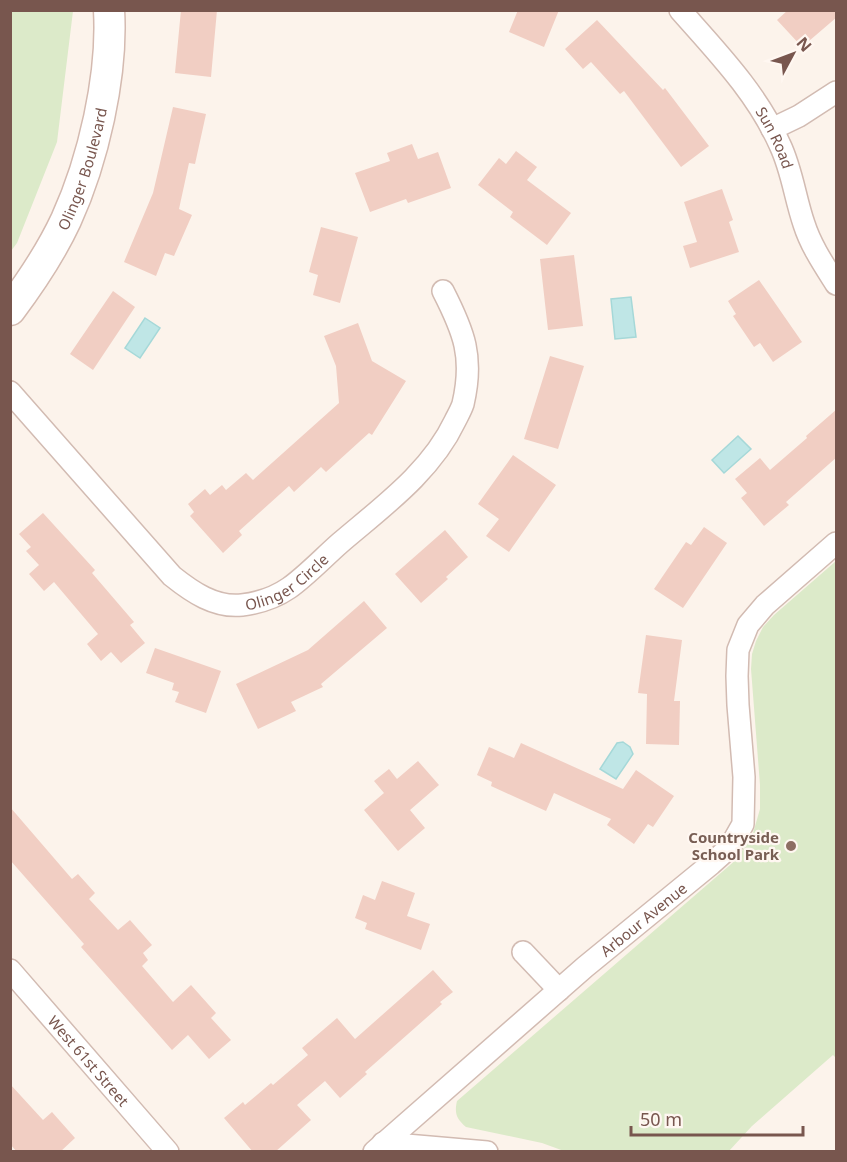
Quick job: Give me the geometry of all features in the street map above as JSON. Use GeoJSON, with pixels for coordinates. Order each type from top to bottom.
{"type":"FeatureCollection","features":[{"type":"Feature","properties":{"kind":"street","name":"Olinger Boulevard"},"geometry":{"type":"LineString","coordinates":[[10,310],[33,280],[66,221],[88,160],[103,94],[110,28],[109,10]]}},
{"type":"Feature","properties":{"kind":"street","name":"Sun Road"},"geometry":{"type":"LineString","coordinates":[[680,10],[734,71],[772,129],[782,148],[804,225],[820,259],[837,284]]}},
{"type":"Feature","properties":{"kind":"street"},"geometry":{"type":"LineString","coordinates":[[772,129],[799,116],[837,92]]}},
{"type":"Feature","properties":{"kind":"street","name":"Olinger Circle"},"geometry":{"type":"LineString","coordinates":[[10,392],[172,576],[192,592],[215,602],[240,605],[266,599],[288,588],[398,493],[424,467],[446,440],[462,406],[468,377],[467,347],[457,317],[443,291]]}},
{"type":"Feature","properties":{"kind":"street","name":"Arbour Avenue"},"geometry":{"type":"LineString","coordinates":[[378,1148],[559,990],[730,846],[743,824],[744,777],[738,705],[738,650],[748,625],[765,605],[837,543]]}},
{"type":"Feature","properties":{"kind":"street"},"geometry":{"type":"LineString","coordinates":[[523,952],[559,990]]}},
{"type":"Feature","properties":{"kind":"street","name":"West 61st Street"},"geometry":{"type":"LineString","coordinates":[[10,969],[168,1152]]}},
{"type":"Feature","properties":{"kind":"street"},"geometry":{"type":"LineString","coordinates":[[378,1148],[487,1152]]}},
{"type":"Feature","properties":{"kind":"green space"},"geometry":{"type":"Polygon","coordinates":[[[11,10],[73,11],[57,142],[17,243],[11,251],[11,10]]]}},
{"type":"Feature","properties":{"kind":"green space","name":"Countryside School Park"},"geometry":{"type":"Polygon","coordinates":[[[836,561],[836,1058],[833,1055],[752,1126],[729,1151],[564,1151],[542,1143],[466,1127],[457,1116],[457,1101],[737,859],[753,833],[760,809],[751,669],[756,641],[763,627],[774,615],[836,561]]]}},
{"type":"Feature","properties":{"kind":"water"},"geometry":{"type":"Polygon","coordinates":[[[631,297],[636,337],[615,339],[611,299],[631,297]]]}},
{"type":"Feature","properties":{"kind":"water"},"geometry":{"type":"Polygon","coordinates":[[[145,318],[160,328],[140,358],[125,348],[145,318]]]}},
{"type":"Feature","properties":{"kind":"water"},"geometry":{"type":"Polygon","coordinates":[[[738,436],[751,449],[724,473],[712,460],[738,436]]]}},
{"type":"Feature","properties":{"kind":"water"},"geometry":{"type":"Polygon","coordinates":[[[623,742],[630,747],[633,754],[616,779],[600,769],[617,743],[623,742]]]}},
{"type":"Feature","properties":{"kind":"building"},"geometry":{"type":"Polygon","coordinates":[[[181,10],[217,10],[211,77],[175,73],[181,10]]]}},
{"type":"Feature","properties":{"kind":"building"},"geometry":{"type":"Polygon","coordinates":[[[518,10],[559,10],[544,47],[509,32],[518,10]]]}},
{"type":"Feature","properties":{"kind":"building"},"geometry":{"type":"Polygon","coordinates":[[[788,10],[837,10],[837,17],[802,47],[777,20],[788,10]]]}},
{"type":"Feature","properties":{"kind":"building"},"geometry":{"type":"Polygon","coordinates":[[[597,20],[663,90],[665,88],[709,146],[681,167],[624,91],[620,94],[591,62],[583,69],[565,49],[597,20]]]}},
{"type":"Feature","properties":{"kind":"building"},"geometry":{"type":"Polygon","coordinates":[[[173,107],[206,114],[195,164],[189,163],[179,209],[192,215],[174,256],[165,253],[156,276],[124,262],[153,193],[173,107]]]}},
{"type":"Feature","properties":{"kind":"building"},"geometry":{"type":"Polygon","coordinates":[[[412,144],[418,159],[438,152],[451,188],[408,203],[406,199],[370,212],[355,173],[390,161],[387,153],[412,144]]]}},
{"type":"Feature","properties":{"kind":"building"},"geometry":{"type":"Polygon","coordinates":[[[516,151],[537,167],[527,180],[571,213],[547,245],[510,217],[513,212],[478,185],[499,158],[506,164],[516,151]]]}},
{"type":"Feature","properties":{"kind":"building"},"geometry":{"type":"Polygon","coordinates":[[[722,189],[733,220],[729,222],[739,252],[690,268],[683,246],[697,242],[684,202],[722,189]]]}},
{"type":"Feature","properties":{"kind":"building"},"geometry":{"type":"Polygon","coordinates":[[[321,227],[358,237],[340,303],[313,295],[318,275],[309,272],[321,227]]]}},
{"type":"Feature","properties":{"kind":"building"},"geometry":{"type":"Polygon","coordinates":[[[574,255],[583,326],[548,330],[540,259],[574,255]]]}},
{"type":"Feature","properties":{"kind":"building"},"geometry":{"type":"Polygon","coordinates":[[[759,280],[802,342],[773,362],[760,343],[754,347],[733,316],[736,314],[728,301],[759,280]]]}},
{"type":"Feature","properties":{"kind":"building"},"geometry":{"type":"Polygon","coordinates":[[[113,291],[135,307],[93,370],[70,354],[113,291]]]}},
{"type":"Feature","properties":{"kind":"building"},"geometry":{"type":"Polygon","coordinates":[[[358,323],[372,361],[406,381],[372,435],[369,433],[326,472],[321,467],[294,492],[289,486],[239,531],[242,535],[223,553],[190,516],[194,512],[188,504],[205,489],[210,495],[222,485],[226,490],[246,473],[253,480],[339,403],[336,366],[324,336],[358,323]]]}},
{"type":"Feature","properties":{"kind":"building"},"geometry":{"type":"Polygon","coordinates":[[[550,356],[584,366],[558,449],[524,439],[550,356]]]}},
{"type":"Feature","properties":{"kind":"building"},"geometry":{"type":"Polygon","coordinates":[[[837,409],[837,457],[786,502],[789,505],[764,526],[741,498],[747,493],[735,479],[760,458],[770,470],[837,409]]]}},
{"type":"Feature","properties":{"kind":"building"},"geometry":{"type":"Polygon","coordinates":[[[513,455],[556,485],[509,552],[486,536],[499,519],[478,504],[513,455]]]}},
{"type":"Feature","properties":{"kind":"building"},"geometry":{"type":"Polygon","coordinates":[[[43,513],[95,570],[92,573],[134,622],[130,625],[145,643],[121,663],[111,652],[101,661],[87,644],[98,634],[54,582],[44,591],[29,574],[39,565],[26,551],[31,547],[19,534],[43,513]]]}},
{"type":"Feature","properties":{"kind":"building"},"geometry":{"type":"Polygon","coordinates":[[[704,527],[727,543],[683,608],[654,589],[686,542],[691,545],[704,527]]]}},
{"type":"Feature","properties":{"kind":"building"},"geometry":{"type":"Polygon","coordinates":[[[445,530],[468,557],[421,603],[395,574],[445,530]]]}},
{"type":"Feature","properties":{"kind":"building"},"geometry":{"type":"Polygon","coordinates":[[[364,601],[387,628],[321,684],[323,687],[291,702],[296,711],[258,729],[236,684],[308,650],[364,601]]]}},
{"type":"Feature","properties":{"kind":"building"},"geometry":{"type":"Polygon","coordinates":[[[646,635],[682,640],[674,701],[680,701],[679,745],[646,744],[647,694],[638,693],[646,635]]]}},
{"type":"Feature","properties":{"kind":"building"},"geometry":{"type":"Polygon","coordinates":[[[155,648],[221,671],[206,713],[175,702],[179,692],[172,690],[174,683],[146,673],[155,648]]]}},
{"type":"Feature","properties":{"kind":"building"},"geometry":{"type":"Polygon","coordinates":[[[521,743],[623,789],[636,770],[674,796],[653,827],[648,824],[634,844],[607,825],[611,819],[554,793],[546,811],[491,786],[492,782],[477,775],[489,747],[514,758],[521,743]]]}},
{"type":"Feature","properties":{"kind":"building"},"geometry":{"type":"Polygon","coordinates":[[[418,761],[439,785],[410,810],[425,828],[398,851],[364,810],[384,793],[374,781],[389,769],[397,779],[418,761]]]}},
{"type":"Feature","properties":{"kind":"building"},"geometry":{"type":"Polygon","coordinates":[[[10,807],[72,879],[78,874],[95,893],[89,899],[118,930],[130,920],[152,945],[143,953],[148,960],[142,966],[173,1002],[191,985],[216,1013],[211,1018],[231,1040],[209,1059],[188,1035],[172,1050],[81,947],[84,944],[10,860],[10,807]]]}},
{"type":"Feature","properties":{"kind":"building"},"geometry":{"type":"Polygon","coordinates":[[[382,881],[415,893],[407,916],[430,924],[421,950],[365,929],[367,923],[355,918],[363,895],[375,900],[382,881]]]}},
{"type":"Feature","properties":{"kind":"building"},"geometry":{"type":"Polygon","coordinates":[[[433,970],[453,992],[365,1072],[367,1074],[340,1098],[325,1081],[297,1105],[311,1120],[275,1152],[253,1152],[224,1118],[243,1102],[245,1105],[271,1083],[273,1085],[308,1055],[302,1048],[337,1018],[355,1039],[433,970]]]}},
{"type":"Feature","properties":{"kind":"building"},"geometry":{"type":"Polygon","coordinates":[[[10,1084],[43,1120],[52,1112],[75,1138],[60,1152],[17,1152],[10,1144],[10,1084]]]}},
{"type":"Feature","properties":{"kind":"place","name":"Countryside School Park"},"geometry":{"type":"Point","coordinates":[791,846]}}]}
